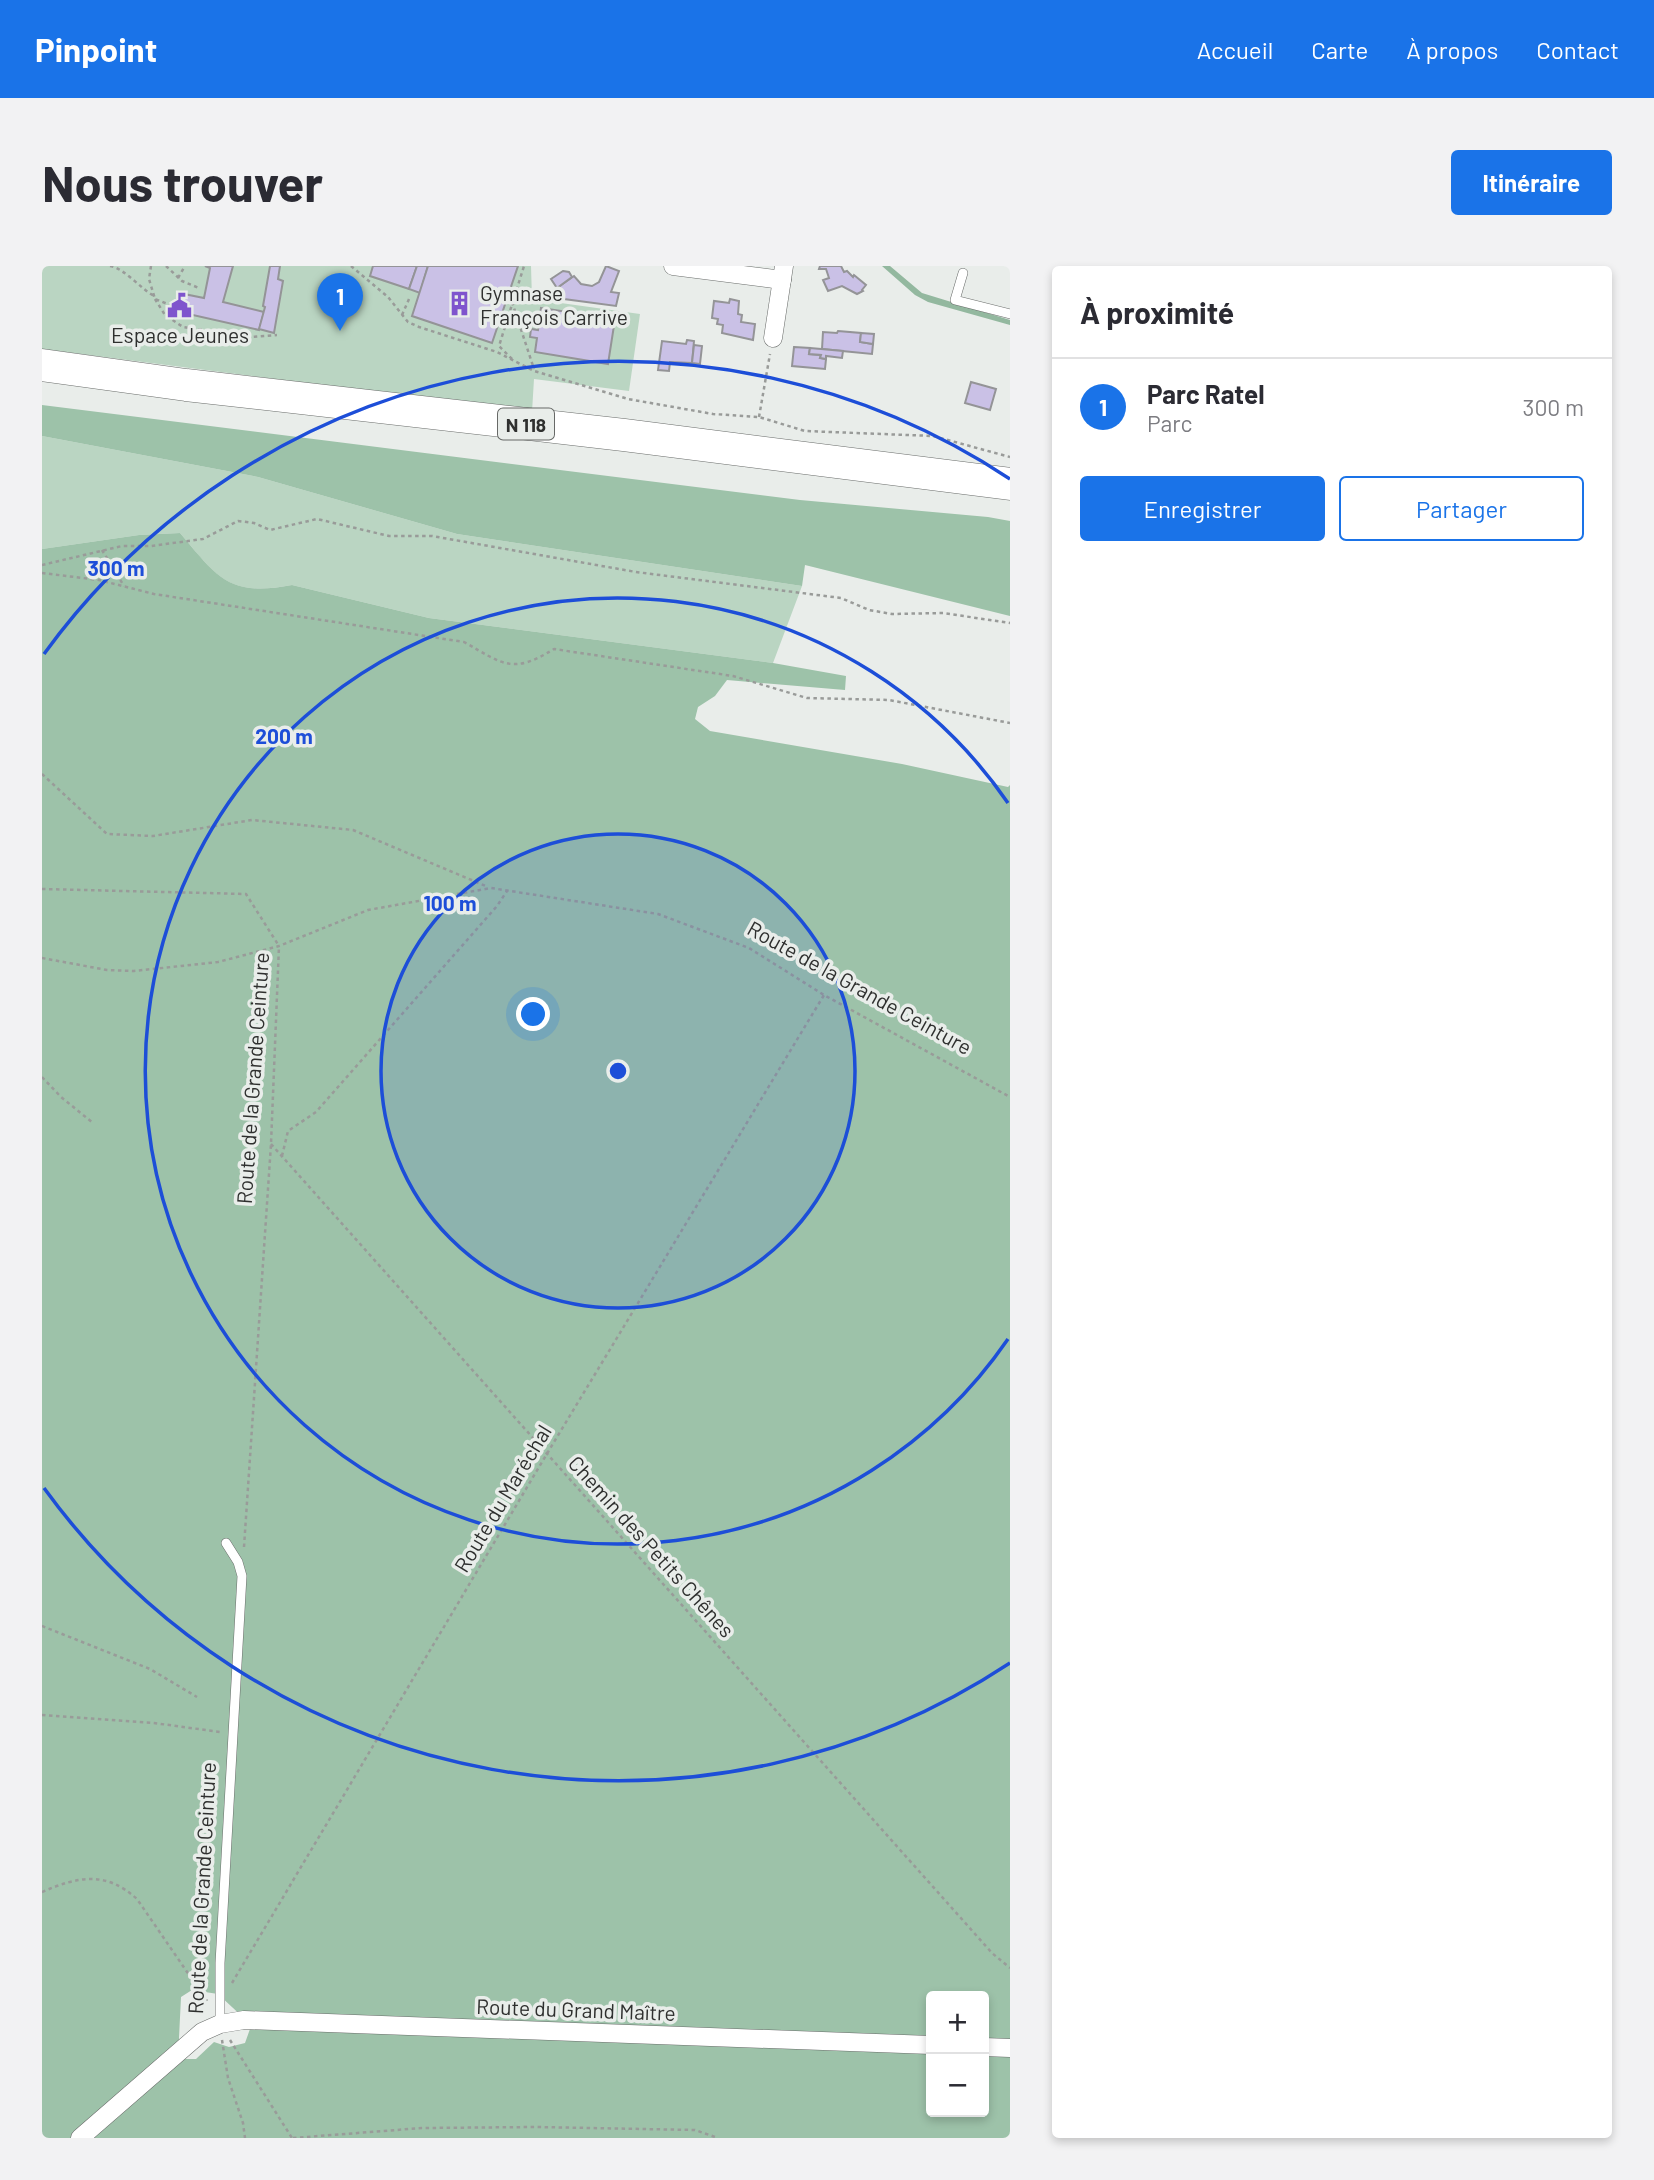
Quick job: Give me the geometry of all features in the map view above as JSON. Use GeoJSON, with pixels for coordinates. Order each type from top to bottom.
{"type":"FeatureCollection","features":[{"type":"Feature","properties":{"kind":"highway","name":"N 118"},"geometry":{"type":"LineString","coordinates":[[42,365],[186,385],[596,432],[1010,484]]}},
{"type":"Feature","properties":{"kind":"highway","name":"N 118"},"geometry":{"type":"LineString","coordinates":[[42,386],[732,468],[1010,505]]}},
{"type":"Feature","properties":{"kind":"street"},"geometry":{"type":"LineString","coordinates":[[673,266],[783,273],[773,338]]}},
{"type":"Feature","properties":{"kind":"street","name":"Route du Grand Maître"},"geometry":{"type":"LineString","coordinates":[[220,2024],[244,2020],[926,2045]]}},
{"type":"Feature","properties":{"kind":"street","name":"Route de la Grande Ceinture"},"geometry":{"type":"LineString","coordinates":[[80,2138],[202,2032],[220,2024]]}},
{"type":"Feature","properties":{"kind":"street"},"geometry":{"type":"LineString","coordinates":[[989,2047],[1010,2048]]}},
{"type":"Feature","properties":{"kind":"lane"},"geometry":{"type":"LineString","coordinates":[[963,273],[955,300],[1010,314]]}},
{"type":"Feature","properties":{"kind":"lane","name":"Route de la Grande Ceinture"},"geometry":{"type":"LineString","coordinates":[[220,2024],[220,1963],[242,1576],[238,1562],[226,1543]]}},
{"type":"Feature","properties":{"kind":"path"},"geometry":{"type":"LineString","coordinates":[[110,266],[120,270],[155,298],[170,305]]}},
{"type":"Feature","properties":{"kind":"path"},"geometry":{"type":"LineString","coordinates":[[120,270],[126,266]]}},
{"type":"Feature","properties":{"kind":"path"},"geometry":{"type":"LineString","coordinates":[[151,266],[149,279],[155,298],[165,315],[183,327],[252,337],[277,335]]}},
{"type":"Feature","properties":{"kind":"path"},"geometry":{"type":"LineString","coordinates":[[166,266],[178,278],[199,288]]}},
{"type":"Feature","properties":{"kind":"path"},"geometry":{"type":"LineString","coordinates":[[178,278],[185,266]]}},
{"type":"Feature","properties":{"kind":"path"},"geometry":{"type":"LineString","coordinates":[[351,266],[388,297],[408,322],[497,352],[534,371],[628,399],[654,402],[683,410],[759,417],[804,431],[933,436],[1010,457]]}},
{"type":"Feature","properties":{"kind":"path"},"geometry":{"type":"LineString","coordinates":[[513,361],[499,346],[523,266]]}},
{"type":"Feature","properties":{"kind":"path"},"geometry":{"type":"LineString","coordinates":[[402,316],[409,299]]}},
{"type":"Feature","properties":{"kind":"path"},"geometry":{"type":"LineString","coordinates":[[512,302],[534,371]]}},
{"type":"Feature","properties":{"kind":"path"},"geometry":{"type":"LineString","coordinates":[[759,417],[773,338]]}},
{"type":"Feature","properties":{"kind":"path"},"geometry":{"type":"LineString","coordinates":[[42,565],[122,546],[151,546],[203,539],[238,521],[254,523],[270,530],[317,519],[389,536],[432,536],[636,572],[841,598],[869,610],[892,614],[943,613],[1010,623]]}},
{"type":"Feature","properties":{"kind":"path"},"geometry":{"type":"LineString","coordinates":[[102,550],[124,586]]}},
{"type":"Feature","properties":{"kind":"path"},"geometry":{"type":"LineString","coordinates":[[42,573],[99,580],[155,594],[464,642],[505,665],[533,662],[554,649],[733,676],[807,698],[889,700],[1009,723]]}},
{"type":"Feature","properties":{"kind":"path"},"geometry":{"type":"LineString","coordinates":[[42,774],[107,834],[153,836],[252,820],[353,830],[491,888]]}},
{"type":"Feature","properties":{"kind":"path","name":"Route de la Grande Ceinture"},"geometry":{"type":"LineString","coordinates":[[242,1576],[271,1144],[279,946],[368,910],[491,888],[658,914],[749,948],[824,995],[1010,1097]]}},
{"type":"Feature","properties":{"kind":"path"},"geometry":{"type":"LineString","coordinates":[[42,889],[246,894],[279,946],[218,962],[134,971],[107,970],[42,958]]}},
{"type":"Feature","properties":{"kind":"path"},"geometry":{"type":"LineString","coordinates":[[282,1156],[288,1131],[316,1112],[455,956],[507,891]]}},
{"type":"Feature","properties":{"kind":"path","name":"Route du Maréchal"},"geometry":{"type":"LineString","coordinates":[[220,2024],[232,1983],[824,995]]}},
{"type":"Feature","properties":{"kind":"path"},"geometry":{"type":"LineString","coordinates":[[42,1077],[61,1097],[93,1123]]}},
{"type":"Feature","properties":{"kind":"path","name":"Chemin des Petits Chênes"},"geometry":{"type":"LineString","coordinates":[[271,1144],[992,1953],[1010,1968]]}},
{"type":"Feature","properties":{"kind":"path"},"geometry":{"type":"LineString","coordinates":[[42,1626],[150,1669],[197,1697]]}},
{"type":"Feature","properties":{"kind":"path"},"geometry":{"type":"LineString","coordinates":[[42,1715],[154,1723],[232,1734]]}},
{"type":"Feature","properties":{"kind":"path"},"geometry":{"type":"LineString","coordinates":[[42,1892],[83,1879],[101,1879],[124,1887],[138,1899],[212,2009],[292,2138],[422,2128],[538,2127],[695,2130],[718,2138]]}},
{"type":"Feature","properties":{"kind":"path"},"geometry":{"type":"LineString","coordinates":[[220,2024],[228,2078],[243,2123],[245,2138]]}},
{"type":"Feature","properties":{"kind":"shaded area"},"geometry":{"type":"Polygon","coordinates":[[[42,266],[531,266],[532,299],[640,314],[629,391],[534,379],[532,412],[42,349],[42,266]]]}},
{"type":"Feature","properties":{"kind":"shaded area"},"geometry":{"type":"Polygon","coordinates":[[[882,266],[890,266],[922,293],[1010,320],[1010,325],[928,302],[915,295],[882,266]]]}},
{"type":"Feature","properties":{"kind":"shaded area"},"geometry":{"type":"Polygon","coordinates":[[[42,405],[800,500],[1010,521],[1010,616],[805,565],[802,586],[457,534],[258,477],[42,436],[42,405]]]}},
{"type":"Feature","properties":{"kind":"shaded area"},"geometry":{"type":"Polygon","coordinates":[[[42,436],[258,477],[457,534],[802,586],[773,663],[429,618],[292,585],[270,588],[238,586],[215,572],[180,533],[139,535],[42,549],[42,436]]]}},
{"type":"Feature","properties":{"kind":"shaded area"},"geometry":{"type":"Polygon","coordinates":[[[180,533],[216,572],[239,586],[271,588],[292,585],[429,618],[773,663],[846,676],[845,690],[727,680],[715,696],[698,707],[695,719],[710,731],[902,764],[1008,787],[1010,785],[1010,2138],[42,2138],[42,549],[139,535],[180,533]],[[192,1990],[181,1997],[179,2038],[185,2059],[196,2059],[214,2042],[229,2047],[245,2043],[250,2029],[247,2021],[218,1994],[192,1990]]]}},
{"type":"Feature","properties":{"kind":"building"},"geometry":{"type":"Polygon","coordinates":[[[205,266],[233,266],[223,302],[264,312],[259,330],[175,311],[179,293],[204,298],[210,268],[205,266]]]}},
{"type":"Feature","properties":{"kind":"building"},"geometry":{"type":"Polygon","coordinates":[[[270,266],[280,266],[278,279],[283,281],[274,333],[259,329],[265,307],[263,306],[270,266]]]}},
{"type":"Feature","properties":{"kind":"building"},"geometry":{"type":"Polygon","coordinates":[[[373,266],[417,266],[409,289],[370,276],[373,266]]]}},
{"type":"Feature","properties":{"kind":"building"},"geometry":{"type":"Polygon","coordinates":[[[417,266],[428,266],[420,293],[409,289],[417,266]]]}},
{"type":"Feature","properties":{"kind":"building","name":"Gymnase François Carrive"},"geometry":{"type":"Polygon","coordinates":[[[428,266],[518,266],[492,343],[412,316],[428,266]]]}},
{"type":"Feature","properties":{"kind":"building"},"geometry":{"type":"Polygon","coordinates":[[[606,266],[619,271],[611,292],[619,293],[616,306],[564,299],[557,288],[574,276],[581,284],[592,286],[599,282],[606,266]]]}},
{"type":"Feature","properties":{"kind":"building"},"geometry":{"type":"Polygon","coordinates":[[[820,266],[841,266],[844,272],[847,271],[853,277],[854,275],[866,285],[863,291],[857,294],[842,286],[828,291],[823,280],[829,278],[826,269],[819,269],[820,266]]]}},
{"type":"Feature","properties":{"kind":"building"},"geometry":{"type":"Polygon","coordinates":[[[563,271],[569,272],[572,277],[557,288],[551,279],[563,271]]]}},
{"type":"Feature","properties":{"kind":"building"},"geometry":{"type":"Polygon","coordinates":[[[730,299],[739,301],[738,314],[742,315],[741,322],[755,324],[753,340],[722,333],[723,325],[717,324],[718,319],[712,318],[714,301],[729,303],[730,299]]]}},
{"type":"Feature","properties":{"kind":"building"},"geometry":{"type":"Polygon","coordinates":[[[541,308],[615,319],[608,364],[535,352],[537,338],[530,337],[531,329],[538,330],[541,308]]]}},
{"type":"Feature","properties":{"kind":"building"},"geometry":{"type":"Polygon","coordinates":[[[823,332],[861,333],[860,342],[873,344],[872,354],[822,349],[823,332]]]}},
{"type":"Feature","properties":{"kind":"building"},"geometry":{"type":"Polygon","coordinates":[[[861,333],[874,334],[873,344],[860,342],[861,333]]]}},
{"type":"Feature","properties":{"kind":"building"},"geometry":{"type":"Polygon","coordinates":[[[687,340],[694,341],[692,363],[670,362],[669,371],[658,370],[662,341],[686,344],[687,340]]]}},
{"type":"Feature","properties":{"kind":"building"},"geometry":{"type":"Polygon","coordinates":[[[694,345],[702,346],[700,364],[692,363],[694,345]]]}},
{"type":"Feature","properties":{"kind":"building"},"geometry":{"type":"Polygon","coordinates":[[[794,347],[810,348],[809,354],[821,355],[820,358],[826,359],[825,369],[792,366],[794,347]]]}},
{"type":"Feature","properties":{"kind":"building"},"geometry":{"type":"Polygon","coordinates":[[[810,348],[843,351],[842,358],[820,358],[821,355],[809,354],[810,348]]]}},
{"type":"Feature","properties":{"kind":"building"},"geometry":{"type":"Polygon","coordinates":[[[971,382],[996,389],[990,410],[965,403],[971,382]]]}},
{"type":"Feature","properties":{"kind":"place","name":"Gymnase François Carrive"},"geometry":{"type":"Point","coordinates":[460,304]}},
{"type":"Feature","properties":{"kind":"place","name":"Espace Jeunes"},"geometry":{"type":"Point","coordinates":[180,305]}},
{"type":"Feature","properties":{"kind":"place","name":"Parc Ratel"},"geometry":{"type":"Point","coordinates":[340,331]}}]}
